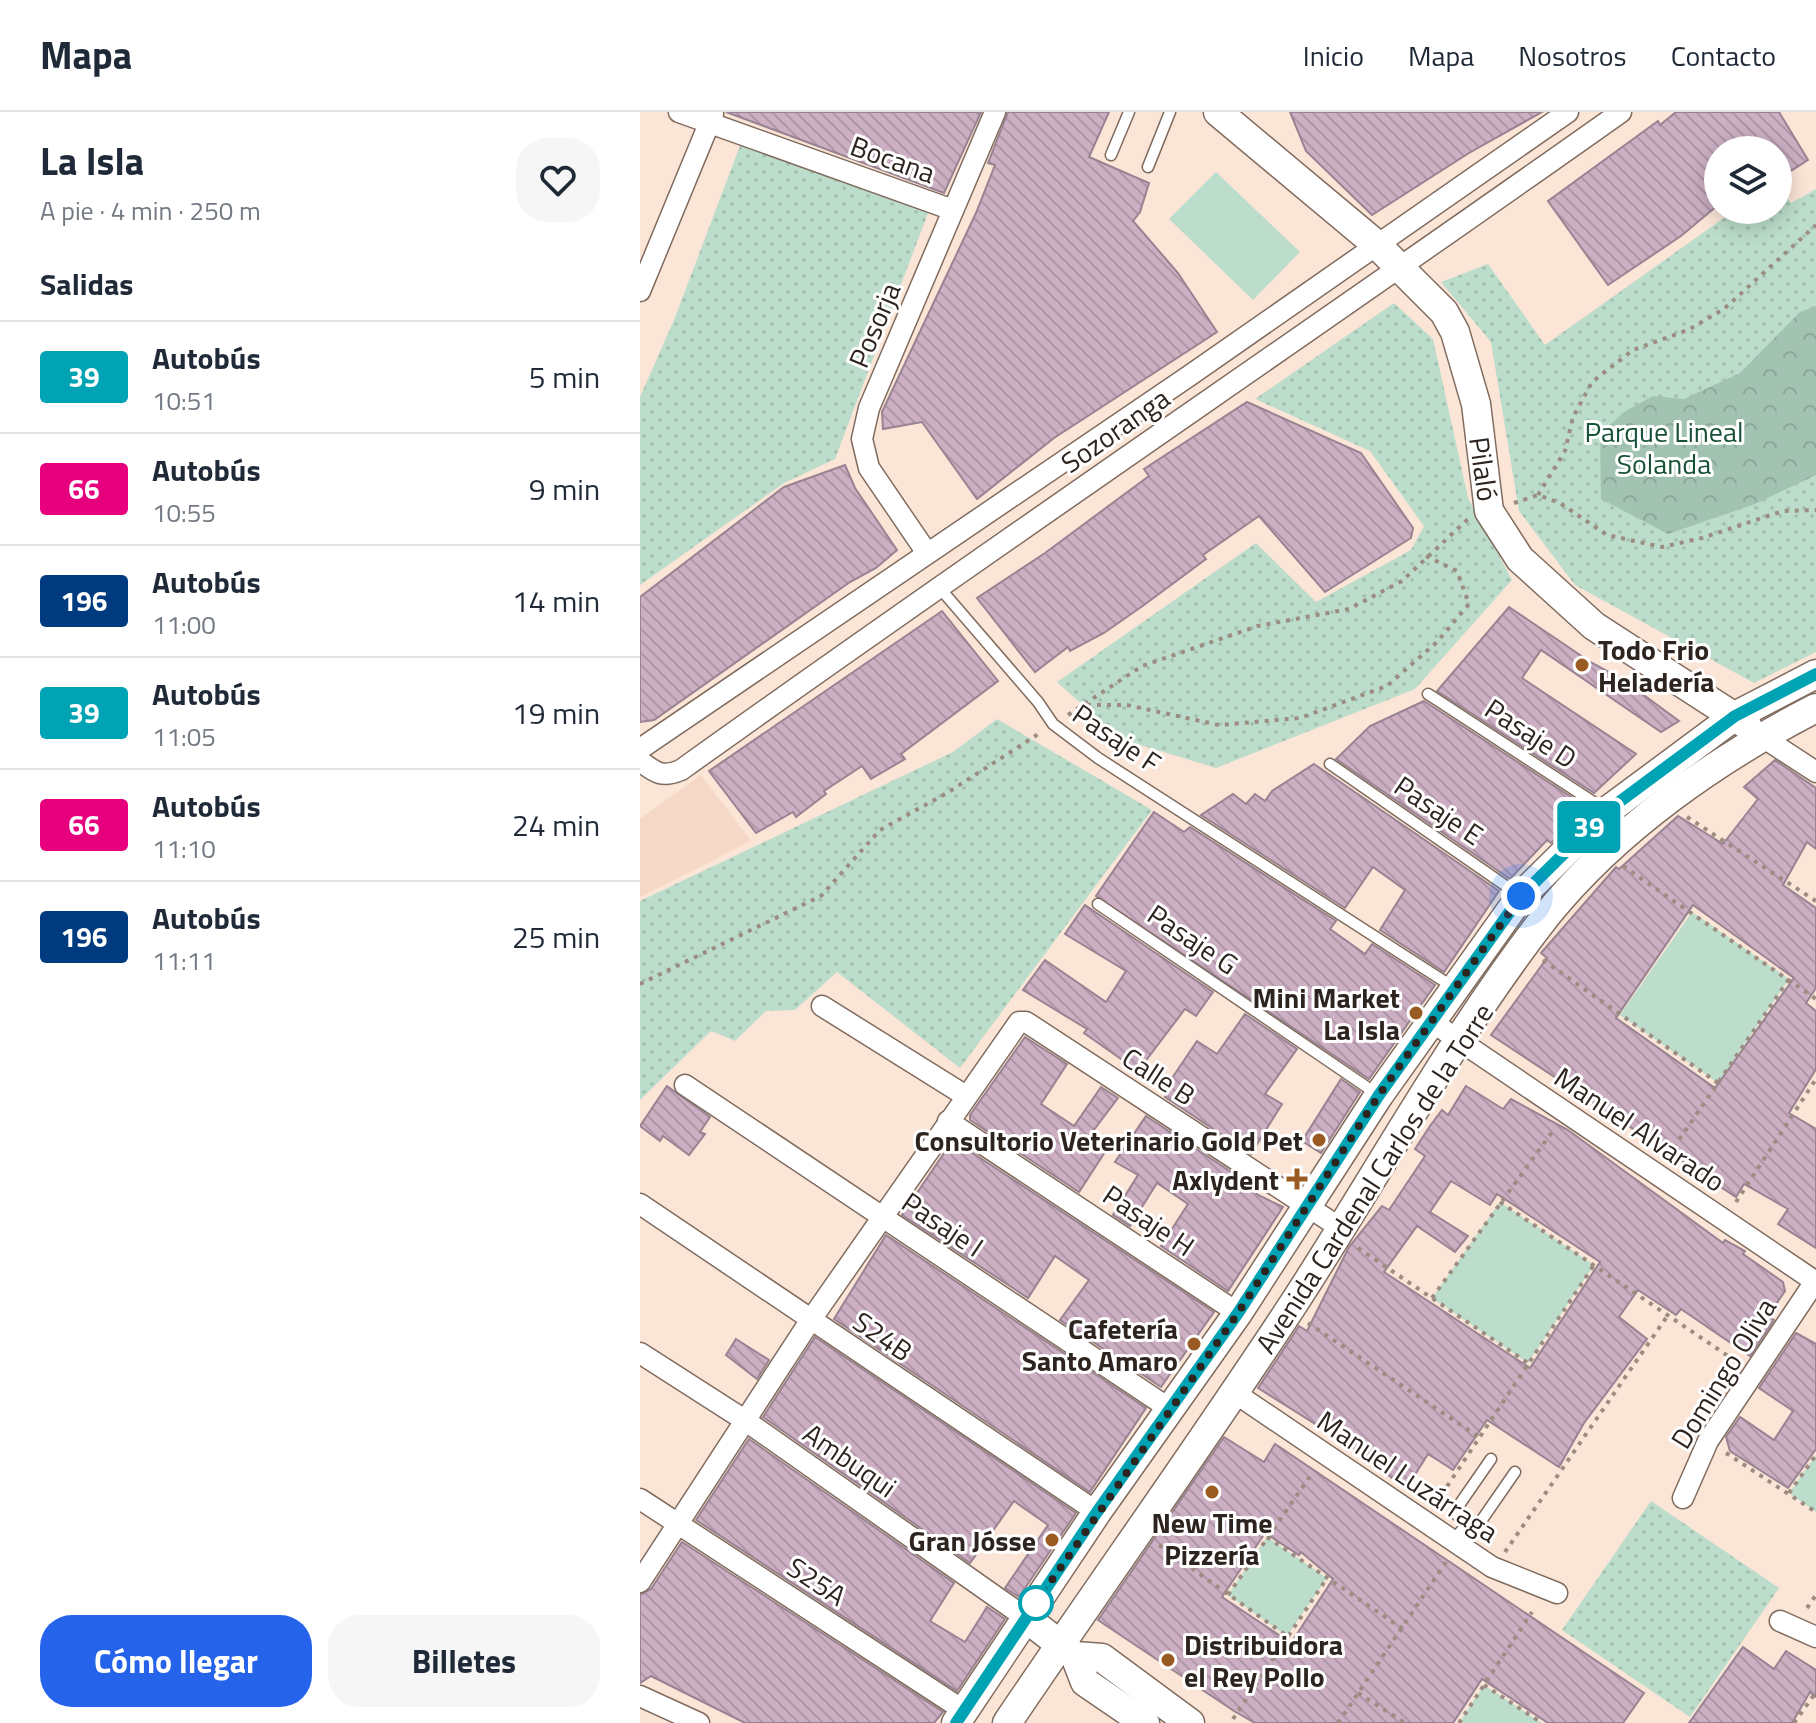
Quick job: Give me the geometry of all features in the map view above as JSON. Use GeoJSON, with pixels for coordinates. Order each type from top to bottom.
{"type":"FeatureCollection","features":[{"type":"Feature","properties":{"kind":"street","name":"Bocana"},"geometry":{"type":"LineString","coordinates":[[679,112],[711,118],[953,210]]}},
{"type":"Feature","properties":{"kind":"street","name":"Posorja"},"geometry":{"type":"LineString","coordinates":[[927,553],[869,468],[862,439],[869,408],[995,112]]}},
{"type":"Feature","properties":{"kind":"street","name":"Pilaló"},"geometry":{"type":"LineString","coordinates":[[1218,112],[1377,245],[1444,312],[1455,332],[1476,404],[1489,511],[1520,559],[1594,626],[1816,772]]}},
{"type":"Feature","properties":{"kind":"street","name":"Sozoranga"},"geometry":{"type":"LineString","coordinates":[[640,749],[1189,376],[1568,112]]}},
{"type":"Feature","properties":{"kind":"street","name":"Sozoranga"},"geometry":{"type":"LineString","coordinates":[[640,761],[656,774],[666,776],[681,770],[938,586],[1401,268],[1621,112]]}},
{"type":"Feature","properties":{"kind":"street"},"geometry":{"type":"LineString","coordinates":[[640,291],[711,118]]}},
{"type":"Feature","properties":{"kind":"street"},"geometry":{"type":"LineString","coordinates":[[1189,376],[1205,402]]}},
{"type":"Feature","properties":{"kind":"street","name":"Avenida Cardenal Carlos de la Torre"},"geometry":{"type":"LineString","coordinates":[[960,1717],[1097,1512],[1238,1313],[1379,1095],[1521,896],[1607,811],[1735,716],[1816,674]]}},
{"type":"Feature","properties":{"kind":"street","name":"Avenida Cardenal Carlos de la Torre"},"geometry":{"type":"LineString","coordinates":[[1007,1723],[1068,1650],[1235,1393],[1344,1235],[1460,1041],[1547,916],[1605,855],[1667,802],[1761,736],[1816,708]]}},
{"type":"Feature","properties":{"kind":"street"},"geometry":{"type":"LineString","coordinates":[[640,1582],[810,1321],[966,1096],[822,1006]]}},
{"type":"Feature","properties":{"kind":"street","name":"Calle B"},"geometry":{"type":"LineString","coordinates":[[966,1096],[1015,1026],[1026,1022],[1307,1207],[1344,1235]]}},
{"type":"Feature","properties":{"kind":"street","name":"Manuel Alvarado"},"geometry":{"type":"LineString","coordinates":[[1432,1022],[1816,1281]]}},
{"type":"Feature","properties":{"kind":"street","name":"Pasaje I"},"geometry":{"type":"LineString","coordinates":[[685,1085],[1170,1409]]}},
{"type":"Feature","properties":{"kind":"street","name":"Pasaje H"},"geometry":{"type":"LineString","coordinates":[[948,1121],[1238,1313]]}},
{"type":"Feature","properties":{"kind":"street","name":"S24B"},"geometry":{"type":"LineString","coordinates":[[640,1204],[1097,1512]]}},
{"type":"Feature","properties":{"kind":"street","name":"Domingo Oliva"},"geometry":{"type":"LineString","coordinates":[[1683,1498],[1708,1441],[1816,1281]]}},
{"type":"Feature","properties":{"kind":"street","name":"Ambuqui"},"geometry":{"type":"LineString","coordinates":[[640,1353],[746,1421],[1026,1618]]}},
{"type":"Feature","properties":{"kind":"street","name":"Manuel Luzárraga"},"geometry":{"type":"LineString","coordinates":[[1235,1393],[1502,1572],[1557,1593]]}},
{"type":"Feature","properties":{"kind":"street","name":"S25A"},"geometry":{"type":"LineString","coordinates":[[640,1499],[960,1717]]}},
{"type":"Feature","properties":{"kind":"street"},"geometry":{"type":"LineString","coordinates":[[1026,1618],[1068,1650],[1102,1658],[1190,1723]]}},
{"type":"Feature","properties":{"kind":"street"},"geometry":{"type":"LineString","coordinates":[[1780,1621],[1816,1637]]}},
{"type":"Feature","properties":{"kind":"street"},"geometry":{"type":"LineString","coordinates":[[1068,1650],[1085,1682],[1145,1723]]}},
{"type":"Feature","properties":{"kind":"street"},"geometry":{"type":"LineString","coordinates":[[640,1696],[699,1723]]}},
{"type":"Feature","properties":{"kind":"lane"},"geometry":{"type":"LineString","coordinates":[[1111,155],[1129,112]]}},
{"type":"Feature","properties":{"kind":"lane"},"geometry":{"type":"LineString","coordinates":[[1148,167],[1170,112]]}},
{"type":"Feature","properties":{"kind":"lane","name":"Pasaje F"},"geometry":{"type":"LineString","coordinates":[[938,586],[1038,702],[1053,724],[1455,988]]}},
{"type":"Feature","properties":{"kind":"lane","name":"Pasaje D"},"geometry":{"type":"LineString","coordinates":[[1428,694],[1607,811]]}},
{"type":"Feature","properties":{"kind":"lane","name":"Pasaje E"},"geometry":{"type":"LineString","coordinates":[[1330,764],[1521,896]]}},
{"type":"Feature","properties":{"kind":"lane","name":"Pasaje G"},"geometry":{"type":"LineString","coordinates":[[1098,904],[1379,1095]]}},
{"type":"Feature","properties":{"kind":"lane"},"geometry":{"type":"LineString","coordinates":[[1456,1541],[1457,1508],[1491,1459]]}},
{"type":"Feature","properties":{"kind":"lane"},"geometry":{"type":"LineString","coordinates":[[1456,1541],[1479,1524],[1515,1472]]}},
{"type":"Feature","properties":{"kind":"path"},"geometry":{"type":"LineString","coordinates":[[1538,495],[1565,451],[1573,417],[1592,382],[1633,350],[1688,330],[1724,309],[1816,225]]}},
{"type":"Feature","properties":{"kind":"path"},"geometry":{"type":"LineString","coordinates":[[1489,511],[1538,495],[1560,503],[1607,535],[1662,547],[1702,538],[1783,511],[1816,510]]}},
{"type":"Feature","properties":{"kind":"path"},"geometry":{"type":"LineString","coordinates":[[1085,705],[1127,705],[1219,725],[1300,718],[1387,686],[1437,642],[1469,604],[1457,571],[1426,556]]}},
{"type":"Feature","properties":{"kind":"path"},"geometry":{"type":"LineString","coordinates":[[1677,810],[1816,901]]}},
{"type":"Feature","properties":{"kind":"path"},"geometry":{"type":"LineString","coordinates":[[1615,861],[1816,999]]}},
{"type":"Feature","properties":{"kind":"path"},"geometry":{"type":"LineString","coordinates":[[1534,954],[1718,1083]]}},
{"type":"Feature","properties":{"kind":"path"},"geometry":{"type":"LineString","coordinates":[[1668,1157],[1789,979]]}},
{"type":"Feature","properties":{"kind":"path"},"geometry":{"type":"LineString","coordinates":[[1736,1202],[1816,1079]]}},
{"type":"Feature","properties":{"kind":"path"},"geometry":{"type":"LineString","coordinates":[[1432,1298],[1561,1120]]}},
{"type":"Feature","properties":{"kind":"path"},"geometry":{"type":"LineString","coordinates":[[1500,1202],[1744,1367]]}},
{"type":"Feature","properties":{"kind":"path"},"geometry":{"type":"LineString","coordinates":[[1344,1235],[1528,1363]]}},
{"type":"Feature","properties":{"kind":"path"},"geometry":{"type":"LineString","coordinates":[[1430,1513],[1594,1265]]}},
{"type":"Feature","properties":{"kind":"path"},"geometry":{"type":"LineString","coordinates":[[1504,1554],[1668,1315]]}},
{"type":"Feature","properties":{"kind":"path"},"geometry":{"type":"LineString","coordinates":[[1299,1318],[1479,1437]]}},
{"type":"Feature","properties":{"kind":"path"},"geometry":{"type":"LineString","coordinates":[[1726,1453],[1816,1512]]}},
{"type":"Feature","properties":{"kind":"path"},"geometry":{"type":"LineString","coordinates":[[1789,1493],[1816,1455]]}},
{"type":"Feature","properties":{"kind":"path"},"geometry":{"type":"LineString","coordinates":[[1228,1595],[1316,1468]]}},
{"type":"Feature","properties":{"kind":"path"},"geometry":{"type":"LineString","coordinates":[[1148,1537],[1287,1636]]}},
{"type":"Feature","properties":{"kind":"path"},"geometry":{"type":"LineString","coordinates":[[1267,1537],[1403,1629]]}},
{"type":"Feature","properties":{"kind":"path"},"geometry":{"type":"LineString","coordinates":[[1338,1723],[1403,1629],[1456,1541]]}},
{"type":"Feature","properties":{"kind":"path"},"geometry":{"type":"LineString","coordinates":[[1233,1719],[1327,1578]]}},
{"type":"Feature","properties":{"kind":"path"},"geometry":{"type":"LineString","coordinates":[[1807,1608],[1816,1595]]}},
{"type":"Feature","properties":{"kind":"path"},"geometry":{"type":"LineString","coordinates":[[1459,1723],[1532,1612]]}},
{"type":"Feature","properties":{"kind":"path"},"geometry":{"type":"LineString","coordinates":[[1484,1685],[1542,1723]]}},
{"type":"Feature","properties":{"kind":"path"},"geometry":{"type":"LineString","coordinates":[[1794,1723],[1816,1692]]}},
{"type":"Feature","properties":{"kind":"path"},"geometry":{"type":"LineString","coordinates":[[1358,1693],[1405,1723]]}},
{"type":"Feature","properties":{"kind":"shaded area"},"geometry":{"type":"Polygon","coordinates":[[[701,775],[751,841],[640,897],[640,819],[701,775]]]}},
{"type":"Feature","properties":{"kind":"green space"},"geometry":{"type":"Polygon","coordinates":[[[743,138],[930,208],[835,459],[784,483],[640,585],[640,397],[674,320],[743,138]]]}},
{"type":"Feature","properties":{"kind":"green space"},"geometry":{"type":"Polygon","coordinates":[[[1216,172],[1300,252],[1253,300],[1169,219],[1216,172]]]}},
{"type":"Feature","properties":{"kind":"green space","name":"Parque Lineal Solanda"},"geometry":{"type":"Polygon","coordinates":[[[1816,189],[1816,652],[1754,683],[1575,585],[1519,511],[1491,342],[1441,282],[1488,264],[1545,345],[1715,224],[1792,224],[1792,202],[1816,189]]]}},
{"type":"Feature","properties":{"kind":"green space"},"geometry":{"type":"Polygon","coordinates":[[[1394,303],[1433,339],[1468,498],[1512,580],[1415,689],[1216,768],[1121,739],[1057,682],[1256,543],[1316,602],[1411,550],[1424,526],[1370,451],[1255,399],[1394,303]]]}},
{"type":"Feature","properties":{"kind":"green space"},"geometry":{"type":"Polygon","coordinates":[[[1816,306],[1816,475],[1755,504],[1668,534],[1601,499],[1600,434],[1624,412],[1653,396],[1684,399],[1740,373],[1800,312],[1816,306]]]}},
{"type":"Feature","properties":{"kind":"green space"},"geometry":{"type":"Polygon","coordinates":[[[997,719],[1152,810],[960,1068],[837,972],[795,1010],[766,1011],[735,1041],[711,1031],[640,1100],[640,901],[953,752],[997,719]]]}},
{"type":"Feature","properties":{"kind":"green space"},"geometry":{"type":"Polygon","coordinates":[[[1692,912],[1789,979],[1718,1083],[1620,1015],[1692,912]]]}},
{"type":"Feature","properties":{"kind":"green space"},"geometry":{"type":"Polygon","coordinates":[[[1500,1202],[1594,1265],[1528,1363],[1432,1298],[1500,1202]]]}},
{"type":"Feature","properties":{"kind":"green space"},"geometry":{"type":"Polygon","coordinates":[[[1816,1455],[1816,1512],[1789,1493],[1816,1455]]]}},
{"type":"Feature","properties":{"kind":"green space"},"geometry":{"type":"Polygon","coordinates":[[[1651,1501],[1779,1588],[1690,1717],[1562,1630],[1651,1501]]]}},
{"type":"Feature","properties":{"kind":"green space"},"geometry":{"type":"Polygon","coordinates":[[[1267,1537],[1327,1578],[1287,1636],[1228,1595],[1267,1537]]]}},
{"type":"Feature","properties":{"kind":"green space"},"geometry":{"type":"Polygon","coordinates":[[[1484,1685],[1542,1723],[1459,1723],[1484,1685]]]}},
{"type":"Feature","properties":{"kind":"building"},"geometry":{"type":"Polygon","coordinates":[[[726,112],[981,112],[944,193],[726,112]]]}},
{"type":"Feature","properties":{"kind":"building"},"geometry":{"type":"Polygon","coordinates":[[[1008,112],[1109,112],[1089,157],[1149,183],[1140,212],[1133,221],[1178,273],[1217,332],[1054,438],[977,499],[922,422],[883,429],[882,412],[976,213],[995,165],[988,163],[1008,112]]]}},
{"type":"Feature","properties":{"kind":"building"},"geometry":{"type":"Polygon","coordinates":[[[1290,112],[1542,112],[1469,153],[1372,215],[1306,151],[1290,112]]]}},
{"type":"Feature","properties":{"kind":"building"},"geometry":{"type":"Polygon","coordinates":[[[1676,112],[1779,112],[1808,160],[1792,170],[1792,136],[1704,136],[1704,217],[1608,285],[1548,201],[1658,121],[1660,125],[1676,112]]]}},
{"type":"Feature","properties":{"kind":"building"},"geometry":{"type":"Polygon","coordinates":[[[1247,402],[1361,453],[1413,528],[1411,538],[1325,592],[1259,516],[1203,555],[1206,559],[1104,633],[1070,651],[1068,647],[1035,672],[977,598],[1045,553],[1149,476],[1144,469],[1247,402]]]}},
{"type":"Feature","properties":{"kind":"building"},"geometry":{"type":"Polygon","coordinates":[[[845,465],[855,488],[897,550],[876,568],[850,582],[654,720],[640,722],[640,597],[784,487],[845,465]]]}},
{"type":"Feature","properties":{"kind":"building"},"geometry":{"type":"Polygon","coordinates":[[[1509,607],[1592,663],[1622,679],[1679,721],[1661,732],[1541,650],[1522,678],[1636,754],[1594,793],[1437,691],[1509,607]]]}},
{"type":"Feature","properties":{"kind":"building"},"geometry":{"type":"Polygon","coordinates":[[[942,611],[998,681],[901,754],[905,759],[871,779],[862,766],[824,791],[826,794],[796,817],[793,812],[756,833],[709,771],[942,611]]]}},
{"type":"Feature","properties":{"kind":"building"},"geometry":{"type":"Polygon","coordinates":[[[1424,701],[1582,804],[1568,826],[1551,843],[1547,840],[1510,879],[1336,759],[1370,726],[1424,701]]]}},
{"type":"Feature","properties":{"kind":"building"},"geometry":{"type":"Polygon","coordinates":[[[1775,760],[1816,788],[1816,849],[1807,842],[1783,885],[1816,908],[1816,988],[1806,1003],[1816,1011],[1816,1069],[1789,1113],[1816,1129],[1816,1248],[1778,1224],[1788,1209],[1744,1184],[1736,1197],[1491,1035],[1547,958],[1541,953],[1616,867],[1619,869],[1678,816],[1723,844],[1758,799],[1744,787],[1775,760]],[[1693,905],[1616,1018],[1715,1088],[1794,978],[1693,905]]]}},
{"type":"Feature","properties":{"kind":"building"},"geometry":{"type":"Polygon","coordinates":[[[1314,764],[1499,891],[1444,972],[1380,930],[1405,890],[1373,867],[1345,908],[1201,815],[1233,794],[1246,804],[1255,794],[1265,801],[1272,791],[1314,764]]]}},
{"type":"Feature","properties":{"kind":"building"},"geometry":{"type":"Polygon","coordinates":[[[1154,812],[1184,832],[1190,827],[1336,921],[1330,929],[1365,954],[1372,944],[1435,985],[1369,1079],[1096,896],[1154,812]]]}},
{"type":"Feature","properties":{"kind":"building"},"geometry":{"type":"Polygon","coordinates":[[[1085,905],[1213,992],[1196,1016],[1185,1009],[1138,1071],[1084,1033],[1087,1029],[1023,990],[1045,960],[1106,1002],[1126,971],[1065,934],[1085,905]]]}},
{"type":"Feature","properties":{"kind":"building"},"geometry":{"type":"Polygon","coordinates":[[[1245,1014],[1297,1049],[1265,1094],[1282,1104],[1251,1154],[1165,1097],[1168,1093],[1164,1090],[1197,1041],[1217,1054],[1245,1014]]]}},
{"type":"Feature","properties":{"kind":"building"},"geometry":{"type":"Polygon","coordinates":[[[1025,1037],[1067,1064],[1041,1104],[1074,1126],[1101,1087],[1118,1098],[1087,1139],[1105,1152],[1079,1192],[970,1120],[970,1115],[1025,1037]]]}},
{"type":"Feature","properties":{"kind":"building"},"geometry":{"type":"Polygon","coordinates":[[[1341,1079],[1360,1092],[1321,1153],[1302,1141],[1341,1079]]]}},
{"type":"Feature","properties":{"kind":"building"},"geometry":{"type":"Polygon","coordinates":[[[667,1086],[710,1117],[700,1132],[705,1134],[689,1155],[663,1136],[660,1141],[640,1126],[667,1086]]]}},
{"type":"Feature","properties":{"kind":"building"},"geometry":{"type":"Polygon","coordinates":[[[1466,1086],[1503,1109],[1511,1099],[1568,1130],[1723,1243],[1725,1240],[1745,1251],[1743,1254],[1783,1282],[1785,1291],[1768,1316],[1774,1320],[1750,1356],[1681,1309],[1676,1315],[1638,1290],[1619,1317],[1647,1339],[1584,1423],[1559,1467],[1487,1420],[1453,1470],[1428,1454],[1406,1489],[1355,1449],[1258,1388],[1299,1326],[1307,1331],[1349,1247],[1382,1206],[1389,1210],[1425,1156],[1415,1149],[1430,1126],[1442,1110],[1448,1115],[1466,1086]],[[1451,1181],[1430,1212],[1468,1236],[1455,1252],[1417,1226],[1384,1272],[1530,1368],[1600,1262],[1497,1194],[1490,1205],[1451,1181]]]}},
{"type":"Feature","properties":{"kind":"building"},"geometry":{"type":"Polygon","coordinates":[[[1146,1116],[1248,1183],[1258,1195],[1283,1207],[1228,1291],[1161,1246],[1188,1204],[1157,1183],[1130,1226],[1113,1215],[1138,1175],[1115,1162],[1146,1116]]]}},
{"type":"Feature","properties":{"kind":"building"},"geometry":{"type":"Polygon","coordinates":[[[953,1140],[1214,1312],[1161,1387],[1060,1320],[1089,1280],[1055,1256],[1028,1298],[902,1215],[953,1140]]]}},
{"type":"Feature","properties":{"kind":"building"},"geometry":{"type":"Polygon","coordinates":[[[886,1235],[1146,1408],[1090,1492],[834,1319],[886,1235]]]}},
{"type":"Feature","properties":{"kind":"building"},"geometry":{"type":"Polygon","coordinates":[[[1796,1333],[1816,1344],[1816,1449],[1788,1488],[1730,1451],[1726,1437],[1740,1417],[1774,1440],[1793,1411],[1759,1388],[1796,1333]]]}},
{"type":"Feature","properties":{"kind":"building"},"geometry":{"type":"Polygon","coordinates":[[[815,1337],[1076,1513],[1019,1597],[1005,1588],[1048,1525],[1014,1501],[970,1563],[763,1417],[815,1337]]]}},
{"type":"Feature","properties":{"kind":"building"},"geometry":{"type":"Polygon","coordinates":[[[736,1339],[769,1360],[757,1379],[726,1355],[736,1339]]]}},
{"type":"Feature","properties":{"kind":"building"},"geometry":{"type":"Polygon","coordinates":[[[1224,1437],[1264,1462],[1275,1444],[1644,1693],[1623,1723],[1548,1723],[1482,1679],[1453,1723],[1255,1723],[1098,1620],[1224,1437]],[[1265,1533],[1222,1597],[1291,1643],[1333,1579],[1301,1552],[1299,1555],[1265,1533]]]}},
{"type":"Feature","properties":{"kind":"building"},"geometry":{"type":"Polygon","coordinates":[[[749,1439],[954,1583],[930,1621],[965,1642],[987,1607],[1005,1619],[957,1691],[696,1520],[749,1439]]]}},
{"type":"Feature","properties":{"kind":"building"},"geometry":{"type":"Polygon","coordinates":[[[682,1542],[943,1712],[934,1723],[745,1723],[651,1676],[640,1683],[640,1595],[651,1589],[682,1542]]]}},
{"type":"Feature","properties":{"kind":"building"},"geometry":{"type":"Polygon","coordinates":[[[1743,1647],[1774,1669],[1786,1651],[1816,1670],[1816,1697],[1810,1692],[1792,1723],[1689,1723],[1743,1647]]]}},
{"type":"Feature","properties":{"kind":"bus line","name":"39"},"geometry":{"type":"LineString","coordinates":[[956,1723],[1097,1512],[1238,1313],[1379,1095],[1521,896],[1556,857],[1607,811],[1735,716],[1816,674]]}},
{"type":"Feature","properties":{"kind":"place","name":"Todo Frio Heladería"},"geometry":{"type":"Point","coordinates":[1582,665]}},
{"type":"Feature","properties":{"kind":"place","name":"Mini Market La Isla"},"geometry":{"type":"Point","coordinates":[1416,1013]}},
{"type":"Feature","properties":{"kind":"place","name":"Consultorio Veterinario Gold Pet"},"geometry":{"type":"Point","coordinates":[1319,1140]}},
{"type":"Feature","properties":{"kind":"place","name":"Axlydent"},"geometry":{"type":"Point","coordinates":[1297,1179]}},
{"type":"Feature","properties":{"kind":"place","name":"Cafetería Santo Amaro"},"geometry":{"type":"Point","coordinates":[1194,1344]}},
{"type":"Feature","properties":{"kind":"place","name":"New Time Pizzería"},"geometry":{"type":"Point","coordinates":[1212,1492]}},
{"type":"Feature","properties":{"kind":"place","name":"Gran Jósse"},"geometry":{"type":"Point","coordinates":[1052,1540]}},
{"type":"Feature","properties":{"kind":"place","name":"Distribuidora el Rey Pollo"},"geometry":{"type":"Point","coordinates":[1168,1660]}},
{"type":"Feature","properties":{"kind":"route"},"geometry":{"type":"LineString","coordinates":[[1036,1603],[1238,1313],[1379,1095],[1521,896]]}}]}
